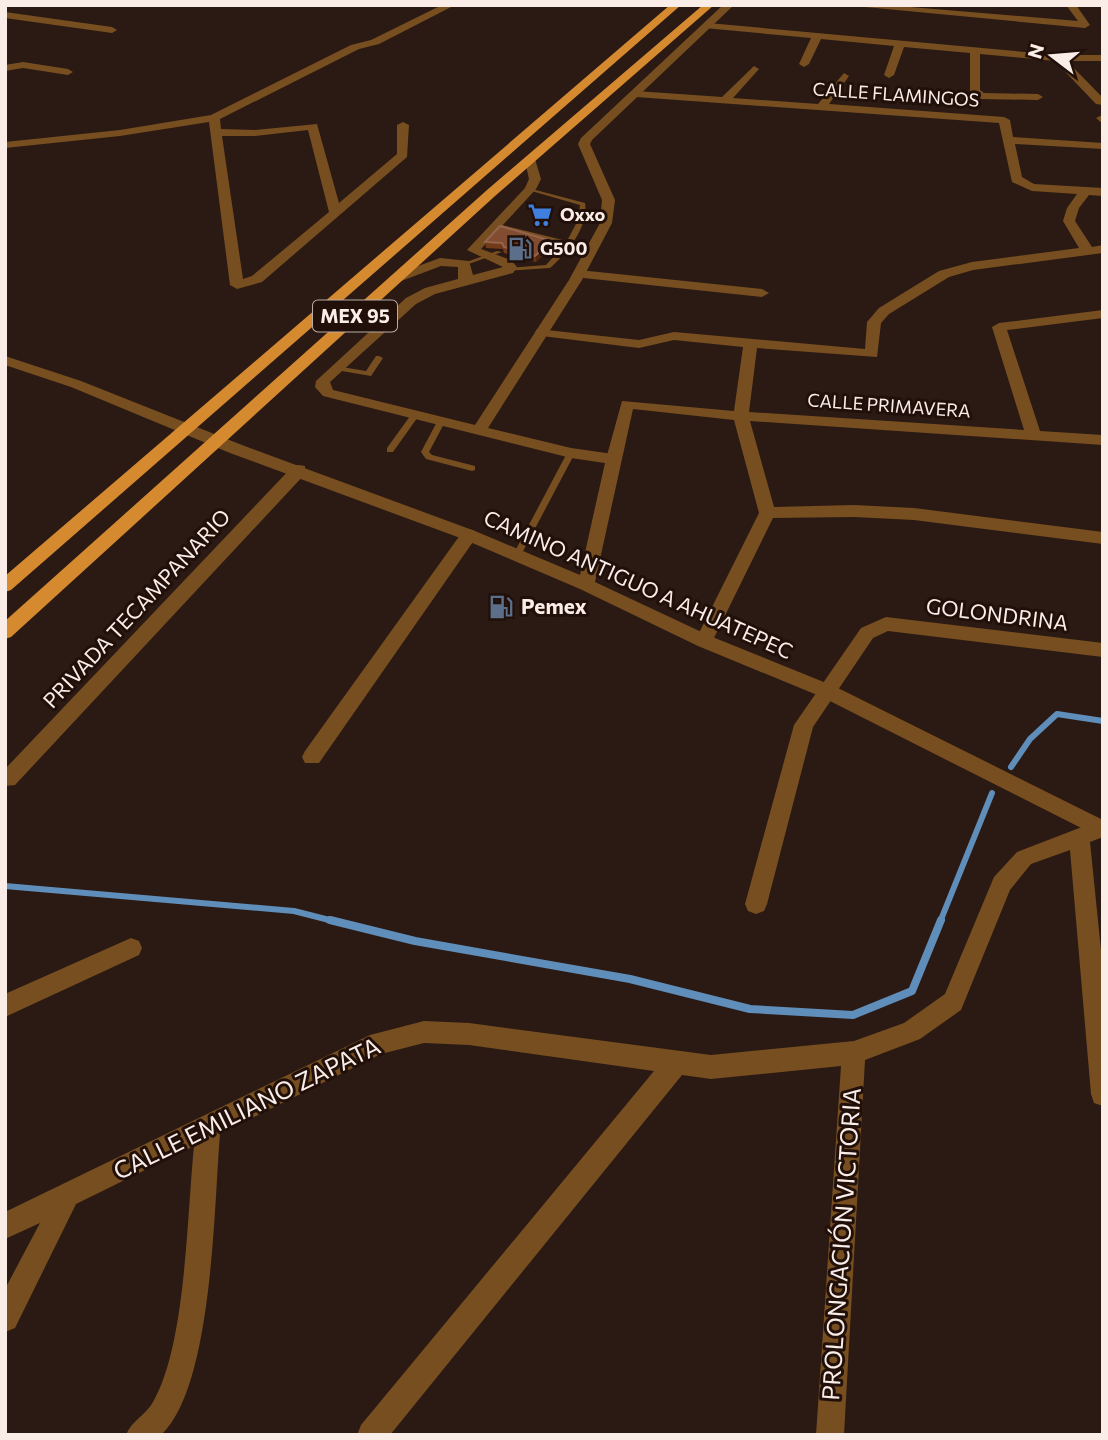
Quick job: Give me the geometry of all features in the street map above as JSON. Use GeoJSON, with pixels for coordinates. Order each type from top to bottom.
{"type":"FeatureCollection","features":[{"type":"Feature","properties":{"kind":"highway","name":"MEX 95"},"geometry":{"type":"LineString","coordinates":[[5,586],[676,5]]}},
{"type":"Feature","properties":{"kind":"highway","name":"MEX 95"},"geometry":{"type":"LineString","coordinates":[[5,632],[396,279],[709,5]]}},
{"type":"Feature","properties":{"kind":"street"},"geometry":{"type":"LineString","coordinates":[[5,9],[13,5]]}},
{"type":"Feature","properties":{"kind":"street"},"geometry":{"type":"LineString","coordinates":[[5,145],[120,133],[214,118],[355,47],[375,42],[450,5]]}},
{"type":"Feature","properties":{"kind":"street"},"geometry":{"type":"LineString","coordinates":[[480,429],[579,274],[609,220],[610,208],[584,144],[587,138],[729,5]]}},
{"type":"Feature","properties":{"kind":"street"},"geometry":{"type":"LineString","coordinates":[[849,5],[898,7],[1085,25],[1071,5]]}},
{"type":"Feature","properties":{"kind":"street"},"geometry":{"type":"LineString","coordinates":[[995,5],[1003,19],[1000,30]]}},
{"type":"Feature","properties":{"kind":"street"},"geometry":{"type":"LineString","coordinates":[[5,16],[112,30]]}},
{"type":"Feature","properties":{"kind":"street"},"geometry":{"type":"LineString","coordinates":[[708,26],[975,51],[994,47],[1058,58],[1103,58]]}},
{"type":"Feature","properties":{"kind":"street"},"geometry":{"type":"LineString","coordinates":[[804,64],[817,37]]}},
{"type":"Feature","properties":{"kind":"street"},"geometry":{"type":"LineString","coordinates":[[889,75],[900,45]]}},
{"type":"Feature","properties":{"kind":"street"},"geometry":{"type":"LineString","coordinates":[[975,51],[975,91],[981,96],[1038,97]]}},
{"type":"Feature","properties":{"kind":"street"},"geometry":{"type":"LineString","coordinates":[[1058,58],[1100,102]]}},
{"type":"Feature","properties":{"kind":"street"},"geometry":{"type":"LineString","coordinates":[[5,68],[23,65],[68,72]]}},
{"type":"Feature","properties":{"kind":"street"},"geometry":{"type":"LineString","coordinates":[[725,100],[754,69]]}},
{"type":"Feature","properties":{"kind":"street"},"geometry":{"type":"LineString","coordinates":[[821,107],[844,76]]}},
{"type":"Feature","properties":{"kind":"street","name":"CALLE FLAMINGOS"},"geometry":{"type":"LineString","coordinates":[[636,94],[821,107],[919,109],[1004,120],[1016,179],[1032,187],[1103,192]]}},
{"type":"Feature","properties":{"kind":"street"},"geometry":{"type":"LineString","coordinates":[[214,118],[237,285],[257,279],[334,210],[403,155],[403,125]]}},
{"type":"Feature","properties":{"kind":"street"},"geometry":{"type":"LineString","coordinates":[[215,132],[255,133],[313,126],[334,210]]}},
{"type":"Feature","properties":{"kind":"street"},"geometry":{"type":"LineString","coordinates":[[1008,140],[1103,145]]}},
{"type":"Feature","properties":{"kind":"street"},"geometry":{"type":"LineString","coordinates":[[531,161],[535,179],[530,189],[473,250],[493,255],[506,263],[510,267],[508,270],[464,281],[411,301],[336,368],[323,381],[321,387],[328,393],[571,453],[614,459],[586,585]]}},
{"type":"Feature","properties":{"kind":"street"},"geometry":{"type":"LineString","coordinates":[[1086,190],[1071,209],[1067,219],[1072,233],[1096,250]]}},
{"type":"Feature","properties":{"kind":"street"},"geometry":{"type":"LineString","coordinates":[[541,332],[639,344],[674,336],[872,354],[874,322],[884,311],[944,274],[972,265],[1096,250]]}},
{"type":"Feature","properties":{"kind":"street"},"geometry":{"type":"LineString","coordinates":[[396,279],[440,262],[464,264],[467,274],[464,281]]}},
{"type":"Feature","properties":{"kind":"street"},"geometry":{"type":"LineString","coordinates":[[579,274],[762,293]]}},
{"type":"Feature","properties":{"kind":"street"},"geometry":{"type":"LineString","coordinates":[[1034,436],[999,327],[1103,314]]}},
{"type":"Feature","properties":{"kind":"street"},"geometry":{"type":"LineString","coordinates":[[704,641],[767,513],[741,416],[751,343]]}},
{"type":"Feature","properties":{"kind":"street","name":"CAMINO ANTIGUO A AHUATEPEC"},"geometry":{"type":"LineString","coordinates":[[5,360],[76,384],[236,449],[299,470],[517,555],[704,641],[829,692],[1094,832]]}},
{"type":"Feature","properties":{"kind":"street","name":"CALLE PRIMAVERA"},"geometry":{"type":"LineString","coordinates":[[614,459],[627,404],[741,416],[1103,440]]}},
{"type":"Feature","properties":{"kind":"street","name":"PRIVADA TECAMPANARIO"},"geometry":{"type":"LineString","coordinates":[[8,779],[299,470]]}},
{"type":"Feature","properties":{"kind":"street"},"geometry":{"type":"LineString","coordinates":[[767,513],[854,511],[914,514],[1103,538]]}},
{"type":"Feature","properties":{"kind":"street"},"geometry":{"type":"LineString","coordinates":[[312,757],[470,535]]}},
{"type":"Feature","properties":{"kind":"street","name":"GOLONDRINA"},"geometry":{"type":"LineString","coordinates":[[829,692],[867,632],[886,624],[1103,650]]}},
{"type":"Feature","properties":{"kind":"street"},"geometry":{"type":"LineString","coordinates":[[756,904],[804,724],[829,692]]}},
{"type":"Feature","properties":{"kind":"street"},"geometry":{"type":"LineString","coordinates":[[1094,832],[1103,1094]]}},
{"type":"Feature","properties":{"kind":"street","name":"CALLE EMILIANO ZAPATA"},"geometry":{"type":"LineString","coordinates":[[5,1226],[378,1043],[424,1032],[469,1034],[711,1067],[854,1053],[912,1031],[953,1002],[1002,884],[1024,858],[1094,832]]}},
{"type":"Feature","properties":{"kind":"street"},"geometry":{"type":"LineString","coordinates":[[5,1006],[131,948]]}},
{"type":"Feature","properties":{"kind":"street","name":"PROLONGACIÓN VICTORIA"},"geometry":{"type":"LineString","coordinates":[[830,1435],[854,1053]]}},
{"type":"Feature","properties":{"kind":"street"},"geometry":{"type":"LineString","coordinates":[[370,1435],[677,1062]]}},
{"type":"Feature","properties":{"kind":"street"},"geometry":{"type":"LineString","coordinates":[[140,1435],[164,1413],[189,1340],[208,1125]]}},
{"type":"Feature","properties":{"kind":"street"},"geometry":{"type":"LineString","coordinates":[[5,1318],[67,1196]]}},
{"type":"Feature","properties":{"kind":"lane"},"geometry":{"type":"LineString","coordinates":[[508,270],[548,267],[568,243],[584,211],[583,204],[530,189]]}},
{"type":"Feature","properties":{"kind":"lane"},"geometry":{"type":"LineString","coordinates":[[496,224],[568,243]]}},
{"type":"Feature","properties":{"kind":"lane"},"geometry":{"type":"LineString","coordinates":[[515,237],[522,231]]}},
{"type":"Feature","properties":{"kind":"lane"},"geometry":{"type":"LineString","coordinates":[[464,264],[493,255]]}},
{"type":"Feature","properties":{"kind":"lane"},"geometry":{"type":"LineString","coordinates":[[336,368],[368,374],[379,358]]}},
{"type":"Feature","properties":{"kind":"lane"},"geometry":{"type":"LineString","coordinates":[[390,450],[416,414]]}},
{"type":"Feature","properties":{"kind":"lane"},"geometry":{"type":"LineString","coordinates":[[442,420],[425,452],[429,457],[472,468]]}},
{"type":"Feature","properties":{"kind":"lane"},"geometry":{"type":"LineString","coordinates":[[517,555],[571,453]]}},
{"type":"Feature","properties":{"kind":"building"},"geometry":{"type":"Polygon","coordinates":[[[500,226],[552,241],[535,256],[504,247],[502,243],[485,242],[500,226]]]}},
{"type":"Feature","properties":{"kind":"waterway"},"geometry":{"type":"LineString","coordinates":[[1011,767],[1030,739],[1057,714],[1103,721]]}},
{"type":"Feature","properties":{"kind":"waterway"},"geometry":{"type":"LineString","coordinates":[[940,922],[992,793]]}},
{"type":"Feature","properties":{"kind":"waterway"},"geometry":{"type":"LineString","coordinates":[[5,886],[294,911],[337,922]]}},
{"type":"Feature","properties":{"kind":"waterway"},"geometry":{"type":"LineString","coordinates":[[330,920],[415,941],[630,979],[750,1009],[853,1015],[912,991],[941,920]]}},
{"type":"Feature","properties":{"kind":"place","name":"Oxxo"},"geometry":{"type":"Point","coordinates":[540,215]}},
{"type":"Feature","properties":{"kind":"place","name":"G500"},"geometry":{"type":"Point","coordinates":[520,249]}},
{"type":"Feature","properties":{"kind":"place","name":"Pemex"},"geometry":{"type":"Point","coordinates":[501,607]}}]}
